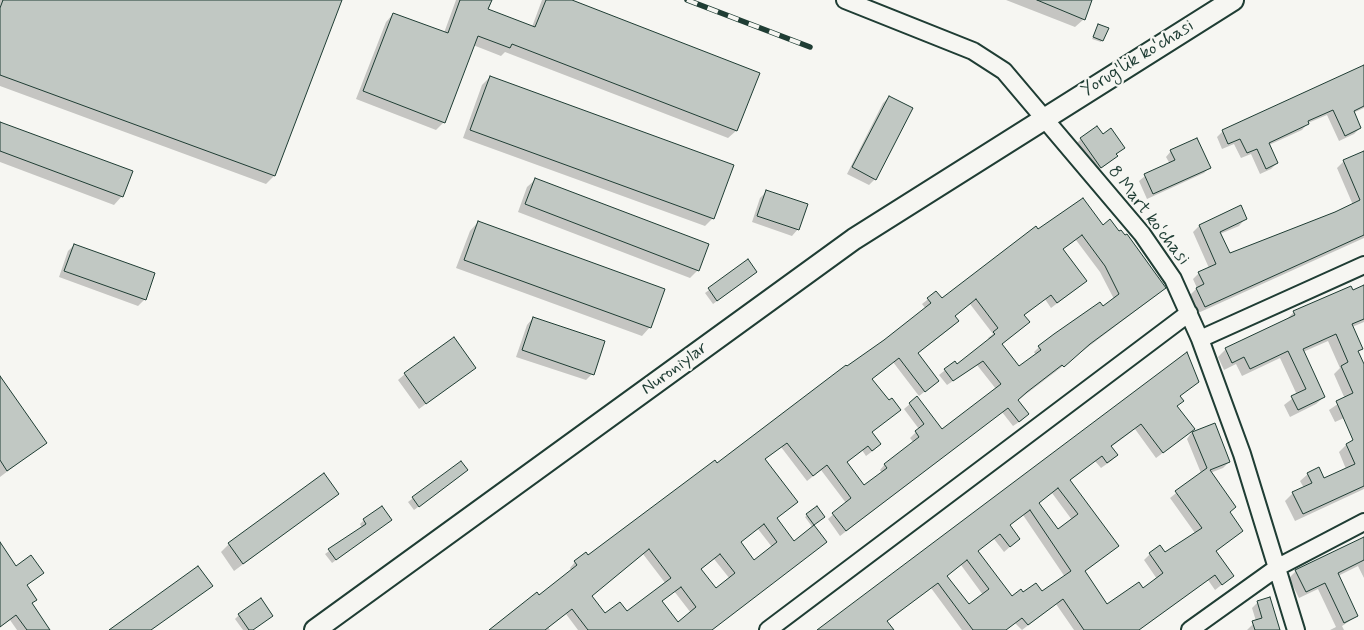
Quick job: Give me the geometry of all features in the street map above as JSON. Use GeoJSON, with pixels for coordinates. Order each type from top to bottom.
{"type":"FeatureCollection","features":[{"type":"Feature","properties":{"kind":"main road","name":"Yorug'lik koʻchasi"},"geometry":{"type":"LineString","coordinates":[[1043,118],[1233,0]]}},
{"type":"Feature","properties":{"kind":"main road","name":"Nuroniylar"},"geometry":{"type":"LineString","coordinates":[[315,630],[854,239],[1043,118]]}},
{"type":"Feature","properties":{"kind":"street","name":"8 Mart koʻchasi"},"geometry":{"type":"LineString","coordinates":[[845,0],[972,51],[1004,71],[1142,234],[1173,280],[1200,339],[1242,454],[1296,630]]}},
{"type":"Feature","properties":{"kind":"street"},"geometry":{"type":"LineString","coordinates":[[1200,339],[1364,265]]}},
{"type":"Feature","properties":{"kind":"street"},"geometry":{"type":"LineString","coordinates":[[768,630],[1189,313]]}},
{"type":"Feature","properties":{"kind":"street"},"geometry":{"type":"LineString","coordinates":[[1190,630],[1278,567],[1364,522]]}},
{"type":"Feature","properties":{"kind":"building"},"geometry":{"type":"Polygon","coordinates":[[[3,0],[342,0],[275,176],[0,75],[0,8],[3,0]]]}},
{"type":"Feature","properties":{"kind":"building"},"geometry":{"type":"Polygon","coordinates":[[[460,0],[492,0],[488,9],[535,27],[546,0],[572,0],[760,73],[737,131],[512,44],[510,48],[478,36],[445,123],[363,91],[393,13],[448,33],[460,0]]]}},
{"type":"Feature","properties":{"kind":"building"},"geometry":{"type":"Polygon","coordinates":[[[1037,0],[1092,0],[1085,20],[1037,0]]]}},
{"type":"Feature","properties":{"kind":"building"},"geometry":{"type":"Polygon","coordinates":[[[1098,24],[1109,28],[1103,41],[1093,37],[1098,24]]]}},
{"type":"Feature","properties":{"kind":"building"},"geometry":{"type":"Polygon","coordinates":[[[1364,65],[1364,106],[1354,111],[1361,128],[1345,136],[1333,110],[1308,121],[1309,124],[1269,143],[1278,163],[1266,169],[1257,149],[1247,153],[1240,139],[1228,144],[1222,130],[1364,65]]]}},
{"type":"Feature","properties":{"kind":"building"},"geometry":{"type":"Polygon","coordinates":[[[490,76],[734,165],[714,219],[470,130],[490,76]]]}},
{"type":"Feature","properties":{"kind":"building"},"geometry":{"type":"Polygon","coordinates":[[[889,96],[913,108],[876,180],[852,167],[889,96]]]}},
{"type":"Feature","properties":{"kind":"building"},"geometry":{"type":"Polygon","coordinates":[[[0,122],[133,171],[123,197],[0,151],[0,122]]]}},
{"type":"Feature","properties":{"kind":"building"},"geometry":{"type":"Polygon","coordinates":[[[1097,126],[1103,134],[1111,128],[1125,148],[1116,154],[1118,156],[1101,168],[1080,138],[1097,126]]]}},
{"type":"Feature","properties":{"kind":"building"},"geometry":{"type":"Polygon","coordinates":[[[1197,138],[1211,168],[1153,194],[1144,174],[1175,160],[1170,150],[1197,138]]]}},
{"type":"Feature","properties":{"kind":"building"},"geometry":{"type":"Polygon","coordinates":[[[1364,151],[1364,235],[1205,307],[1196,288],[1204,284],[1198,272],[1216,264],[1199,225],[1241,205],[1247,219],[1220,232],[1230,253],[1335,212],[1360,200],[1343,160],[1364,151]]]}},
{"type":"Feature","properties":{"kind":"building"},"geometry":{"type":"Polygon","coordinates":[[[535,178],[709,244],[699,271],[525,204],[535,178]]]}},
{"type":"Feature","properties":{"kind":"building"},"geometry":{"type":"Polygon","coordinates":[[[766,190],[808,204],[799,230],[757,216],[766,190]]]}},
{"type":"Feature","properties":{"kind":"building"},"geometry":{"type":"Polygon","coordinates":[[[1083,198],[1103,225],[1110,219],[1119,231],[1121,230],[1125,235],[1127,234],[1166,288],[1018,400],[1029,414],[1019,422],[1008,408],[846,531],[832,513],[851,498],[827,465],[813,476],[787,443],[765,459],[798,502],[777,518],[794,541],[814,525],[827,542],[712,630],[588,630],[572,609],[545,630],[489,630],[537,592],[539,595],[577,565],[574,561],[586,552],[588,555],[715,460],[717,463],[846,365],[884,340],[931,303],[927,298],[936,291],[942,298],[1036,226],[1038,229],[1083,198]],[[1082,235],[1063,249],[1087,281],[1057,303],[1051,295],[1024,315],[1030,322],[1002,344],[1019,366],[1041,350],[1038,346],[1054,334],[1100,302],[1103,306],[1119,294],[1105,266],[1082,235]],[[976,299],[955,316],[959,321],[918,353],[939,381],[925,392],[899,358],[872,379],[889,400],[892,398],[901,410],[872,432],[881,444],[872,451],[868,446],[847,462],[864,485],[887,468],[884,464],[919,437],[915,431],[924,424],[909,403],[917,396],[942,429],[1001,384],[983,361],[953,381],[944,369],[955,361],[957,364],[995,334],[993,332],[998,328],[976,299]],[[764,524],[741,542],[754,560],[777,542],[764,524]],[[649,549],[592,596],[605,613],[620,602],[627,611],[671,578],[649,549]],[[720,554],[701,569],[716,588],[735,573],[720,554]],[[681,587],[662,601],[678,622],[696,607],[681,587]]]}},
{"type":"Feature","properties":{"kind":"building"},"geometry":{"type":"Polygon","coordinates":[[[478,221],[665,289],[651,328],[464,260],[478,221]]]}},
{"type":"Feature","properties":{"kind":"building"},"geometry":{"type":"Polygon","coordinates":[[[74,244],[155,273],[146,300],[64,271],[74,244]]]}},
{"type":"Feature","properties":{"kind":"building"},"geometry":{"type":"Polygon","coordinates":[[[748,259],[757,272],[717,301],[708,288],[748,259]]]}},
{"type":"Feature","properties":{"kind":"building"},"geometry":{"type":"Polygon","coordinates":[[[1364,285],[1364,319],[1352,324],[1363,349],[1358,351],[1364,364],[1364,486],[1303,514],[1292,492],[1312,483],[1307,473],[1319,467],[1324,478],[1355,464],[1346,444],[1353,440],[1336,401],[1353,393],[1341,366],[1348,362],[1336,334],[1303,349],[1325,397],[1298,410],[1291,396],[1306,389],[1288,351],[1250,369],[1244,357],[1232,363],[1225,348],[1295,315],[1293,311],[1351,286],[1353,290],[1364,285]]]}},
{"type":"Feature","properties":{"kind":"building"},"geometry":{"type":"Polygon","coordinates":[[[533,317],[605,341],[594,375],[522,350],[533,317]]]}},
{"type":"Feature","properties":{"kind":"building"},"geometry":{"type":"Polygon","coordinates":[[[454,337],[476,368],[426,404],[404,373],[454,337]]]}},
{"type":"Feature","properties":{"kind":"building"},"geometry":{"type":"Polygon","coordinates":[[[1187,352],[1199,382],[1180,396],[1184,401],[1177,406],[1195,429],[1163,453],[1141,424],[1111,446],[1118,455],[1107,463],[1102,456],[1070,480],[1119,546],[1085,571],[1107,604],[1139,582],[1143,588],[1163,573],[1149,553],[1160,545],[1165,552],[1202,528],[1175,491],[1207,468],[1192,432],[1215,423],[1230,462],[1210,470],[1236,507],[1230,512],[1243,531],[1216,551],[1234,576],[1222,585],[1215,575],[1139,630],[1084,630],[1063,599],[1028,625],[1022,618],[1006,630],[973,630],[938,583],[887,621],[894,630],[817,630],[1187,352]],[[1058,488],[1039,503],[1058,529],[1078,514],[1058,488]],[[1030,510],[1010,525],[1020,539],[1010,547],[1000,534],[978,551],[1012,596],[1021,589],[1023,592],[1036,583],[1042,591],[1071,571],[1030,510]],[[967,560],[947,576],[969,604],[989,589],[967,560]]]}},
{"type":"Feature","properties":{"kind":"building"},"geometry":{"type":"Polygon","coordinates":[[[0,376],[47,443],[7,471],[0,460],[0,376]]]}},
{"type":"Feature","properties":{"kind":"building"},"geometry":{"type":"Polygon","coordinates":[[[461,461],[468,470],[419,507],[412,497],[461,461]]]}},
{"type":"Feature","properties":{"kind":"building"},"geometry":{"type":"Polygon","coordinates":[[[324,473],[339,494],[243,564],[228,543],[324,473]]]}},
{"type":"Feature","properties":{"kind":"building"},"geometry":{"type":"Polygon","coordinates":[[[382,506],[392,520],[336,560],[328,549],[366,524],[363,519],[382,506]]]}},
{"type":"Feature","properties":{"kind":"building"},"geometry":{"type":"Polygon","coordinates":[[[817,506],[825,517],[814,525],[806,514],[817,506]]]}},
{"type":"Feature","properties":{"kind":"building"},"geometry":{"type":"Polygon","coordinates":[[[1364,537],[1364,560],[1338,573],[1358,616],[1344,623],[1325,583],[1306,592],[1295,570],[1364,537]]]}},
{"type":"Feature","properties":{"kind":"building"},"geometry":{"type":"Polygon","coordinates":[[[0,542],[16,566],[31,555],[44,573],[27,585],[37,600],[32,603],[50,630],[27,630],[16,615],[0,627],[0,542]]]}},
{"type":"Feature","properties":{"kind":"building"},"geometry":{"type":"Polygon","coordinates":[[[198,566],[213,586],[151,630],[109,630],[198,566]]]}},
{"type":"Feature","properties":{"kind":"building"},"geometry":{"type":"Polygon","coordinates":[[[1270,597],[1280,630],[1255,630],[1252,621],[1262,618],[1257,601],[1270,597]]]}},
{"type":"Feature","properties":{"kind":"building"},"geometry":{"type":"Polygon","coordinates":[[[261,598],[273,616],[253,630],[249,630],[238,614],[261,598]]]}},
{"type":"Feature","properties":{"kind":"railway"},"geometry":{"type":"LineString","coordinates":[[687,0],[810,47]]}}]}
